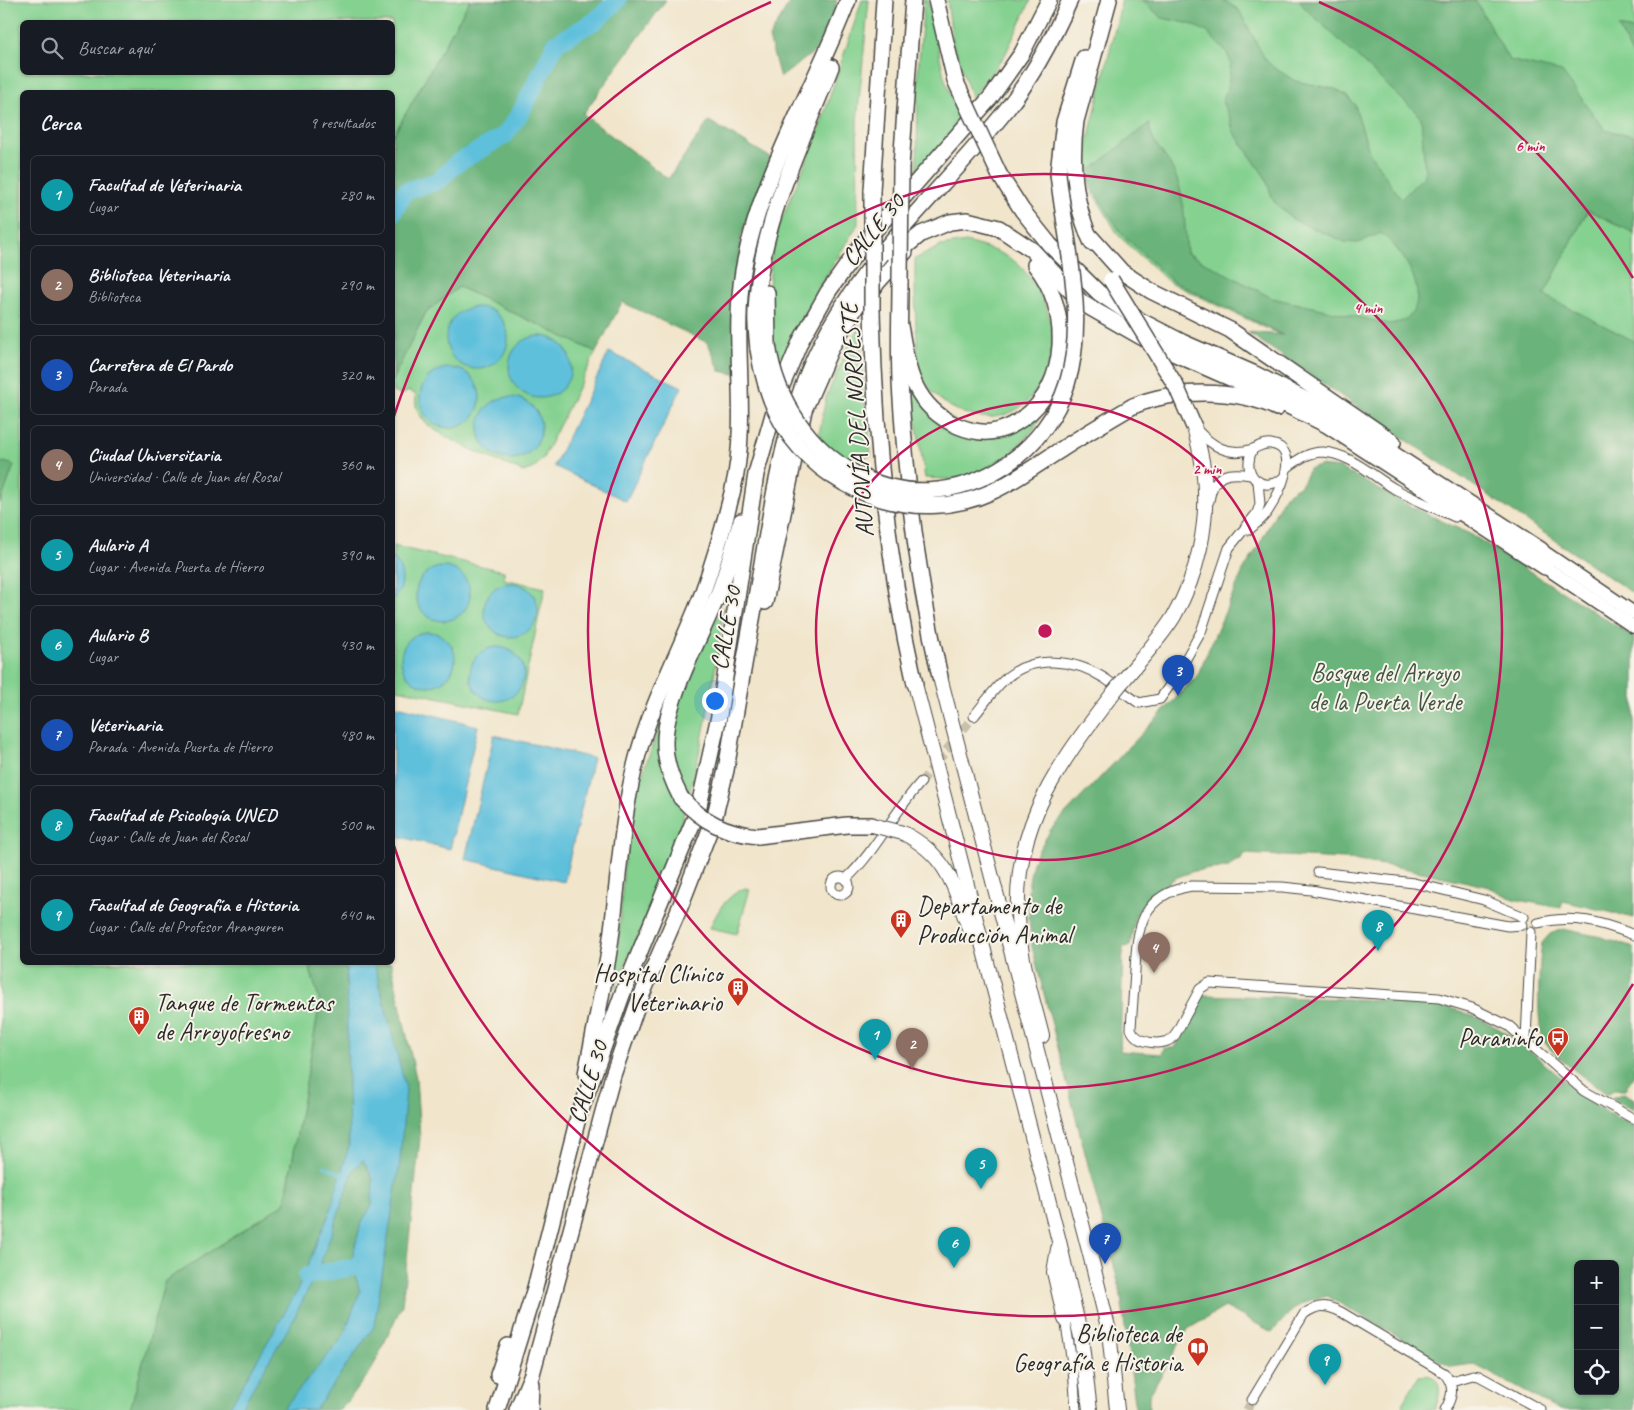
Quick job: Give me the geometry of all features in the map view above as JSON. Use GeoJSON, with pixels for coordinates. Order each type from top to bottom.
{"type":"FeatureCollection","features":[{"type":"Feature","properties":{"kind":"highway"},"geometry":{"type":"LineString","coordinates":[[578,1118],[612,933],[619,859],[629,794],[637,759],[648,722],[715,556],[734,486],[740,430],[739,298],[750,241],[777,163],[833,40],[848,0]]}},
{"type":"Feature","properties":{"kind":"highway"},"geometry":{"type":"LineString","coordinates":[[856,0],[809,124],[773,248],[766,292],[763,347],[767,390],[790,436],[815,464],[839,481],[870,495],[907,504],[926,506],[959,502],[990,492],[1133,406],[1153,398],[1170,395],[1213,393],[1266,403],[1329,435],[1497,544],[1545,567]]}},
{"type":"Feature","properties":{"kind":"highway","name":"AUTOVÍA DEL NOROESTE"},"geometry":{"type":"LineString","coordinates":[[884,0],[872,191],[872,312],[877,447],[887,534],[900,618],[915,684]]}},
{"type":"Feature","properties":{"kind":"highway","name":"AUTOVÍA DEL NOROESTE"},"geometry":{"type":"LineString","coordinates":[[913,0],[901,166],[901,397],[912,531],[926,612],[940,677]]}},
{"type":"Feature","properties":{"kind":"highway"},"geometry":{"type":"LineString","coordinates":[[936,0],[955,80],[999,174],[1022,210],[1050,245],[1099,293],[1149,326],[1254,372],[1324,409],[1541,550]]}},
{"type":"Feature","properties":{"kind":"highway"},"geometry":{"type":"LineString","coordinates":[[940,0],[940,18]]}},
{"type":"Feature","properties":{"kind":"highway","name":"CALLE 30"},"geometry":{"type":"LineString","coordinates":[[535,1288],[578,1118],[622,995],[698,810],[719,716],[756,474],[780,390],[801,340],[828,292],[860,247],[991,97],[1022,53],[1049,0]]}},
{"type":"Feature","properties":{"kind":"highway","name":"CALLE 30"},"geometry":{"type":"LineString","coordinates":[[517,1410],[532,1374],[613,1075],[637,1006],[680,907],[714,819],[726,770],[779,466],[797,397],[808,372],[848,298],[905,227],[1008,108],[1049,46],[1070,0]]}},
{"type":"Feature","properties":{"kind":"highway"},"geometry":{"type":"LineString","coordinates":[[763,347],[796,420],[823,452],[846,469],[873,482],[898,488],[923,490],[961,486],[998,470],[1018,457],[1048,424],[1064,391],[1071,368],[1075,339],[1075,301],[1058,173],[1064,122],[1102,0]]}},
{"type":"Feature","properties":{"kind":"highway"},"geometry":{"type":"LineString","coordinates":[[1052,1111],[1050,1069],[1020,947],[1018,909],[1021,864],[1029,829],[1046,789],[1071,749],[1173,617],[1185,594],[1197,562],[1205,525],[1204,475],[1194,427],[1176,386],[1111,280],[1088,234],[1074,181],[1073,142],[1076,121],[1109,0]]}},
{"type":"Feature","properties":{"kind":"highway"},"geometry":{"type":"LineString","coordinates":[[726,770],[736,754],[793,458],[804,410],[815,381],[850,314],[873,279],[900,249],[921,234],[950,222],[967,220],[999,228],[1027,246],[1082,303],[1123,328],[1174,355],[1248,386],[1327,425],[1545,567]]}},
{"type":"Feature","properties":{"kind":"highway"},"geometry":{"type":"LineString","coordinates":[[804,410],[854,318],[877,283],[902,255],[920,242],[949,230],[964,228],[997,236],[1013,244],[1040,271],[1049,288],[1060,326],[1057,368],[1051,387],[1040,404],[1005,430],[991,434],[966,430],[940,416],[921,396],[910,371],[900,326]]}},
{"type":"Feature","properties":{"kind":"highway"},"geometry":{"type":"LineString","coordinates":[[1088,234],[1122,272],[1151,290],[1230,330],[1509,523],[1541,550]]}},
{"type":"Feature","properties":{"kind":"highway"},"geometry":{"type":"LineString","coordinates":[[756,474],[717,597],[698,638],[668,718],[665,743],[671,780],[681,798],[696,814],[710,824],[740,834],[758,836],[847,825],[872,825],[903,833],[921,842],[945,867],[998,1003]]}},
{"type":"Feature","properties":{"kind":"highway"},"geometry":{"type":"LineString","coordinates":[[940,677],[1109,1331],[1117,1410]]}},
{"type":"Feature","properties":{"kind":"highway"},"geometry":{"type":"LineString","coordinates":[[915,684],[1059,1241],[1081,1337],[1090,1410]]}},
{"type":"Feature","properties":{"kind":"highway"},"geometry":{"type":"LineString","coordinates":[[1059,1241],[1054,1272],[1065,1319]]}},
{"type":"Feature","properties":{"kind":"highway"},"geometry":{"type":"LineString","coordinates":[[498,1375],[513,1331],[535,1288]]}},
{"type":"Feature","properties":{"kind":"highway"},"geometry":{"type":"LineString","coordinates":[[496,1410],[535,1288]]}},
{"type":"Feature","properties":{"kind":"highway"},"geometry":{"type":"LineString","coordinates":[[530,1410],[532,1374]]}},
{"type":"Feature","properties":{"kind":"main road"},"geometry":{"type":"LineString","coordinates":[[1541,550],[1634,613]]}},
{"type":"Feature","properties":{"kind":"main road"},"geometry":{"type":"LineString","coordinates":[[1545,567],[1634,627]]}},
{"type":"Feature","properties":{"kind":"street"},"geometry":{"type":"LineString","coordinates":[[1194,427],[1211,445],[1223,450],[1237,452],[1253,449],[1262,444],[1272,444],[1281,448],[1287,457],[1288,467],[1268,512],[1245,534],[1223,562]]}},
{"type":"Feature","properties":{"kind":"street"},"geometry":{"type":"LineString","coordinates":[[1253,449],[1248,457],[1248,466],[1251,475],[1258,482],[1274,484],[1283,478]]}},
{"type":"Feature","properties":{"kind":"street"},"geometry":{"type":"LineString","coordinates":[[1288,467],[1307,454],[1326,452],[1342,457],[1397,490],[1455,517]]}},
{"type":"Feature","properties":{"kind":"street"},"geometry":{"type":"LineString","coordinates":[[1205,525],[1210,493],[1218,480],[1225,474],[1233,472],[1251,475]]}},
{"type":"Feature","properties":{"kind":"street"},"geometry":{"type":"LineString","coordinates":[[974,716],[1012,674],[1025,666],[1040,662],[1070,664],[1085,668],[1104,678],[1139,703],[1160,699],[1175,678],[1201,632],[1223,562],[1236,536],[1257,513],[1260,498],[1258,482]]}},
{"type":"Feature","properties":{"kind":"street"},"geometry":{"type":"LineString","coordinates":[[846,879],[863,863],[901,806],[921,782]]}},
{"type":"Feature","properties":{"kind":"street"},"geometry":{"type":"LineString","coordinates":[[1318,872],[1414,883],[1484,900],[1523,921],[1525,930],[1531,932],[1538,928],[1538,922],[1533,916],[1523,921],[1508,926],[1311,890],[1272,887],[1192,886],[1180,888],[1156,901],[1148,909],[1137,934],[1131,1029],[1134,1036],[1142,1041],[1169,1041],[1200,989],[1209,983],[1439,998],[1454,1001],[1485,1013],[1509,1026],[1526,1039],[1552,1064],[1603,1103],[1634,1119]]}},
{"type":"Feature","properties":{"kind":"street"},"geometry":{"type":"LineString","coordinates":[[1538,922],[1568,918],[1607,926],[1634,935]]}},
{"type":"Feature","properties":{"kind":"street"},"geometry":{"type":"LineString","coordinates":[[1526,1039],[1531,932]]}},
{"type":"Feature","properties":{"kind":"street"},"geometry":{"type":"LineString","coordinates":[[1252,1400],[1304,1314],[1313,1307],[1323,1305],[1341,1312],[1436,1368],[1451,1380],[1452,1395],[1445,1410]]}},
{"type":"Feature","properties":{"kind":"street"},"geometry":{"type":"LineString","coordinates":[[1065,1319],[1073,1369],[1076,1410]]}},
{"type":"Feature","properties":{"kind":"street"},"geometry":{"type":"LineString","coordinates":[[1451,1380],[1472,1375],[1479,1376],[1541,1410]]}},
{"type":"Feature","properties":{"kind":"green space"},"geometry":{"type":"Polygon","coordinates":[[[0,0],[470,0],[395,132],[395,90],[20,90],[20,965],[309,965],[320,1002],[285,1203],[165,1281],[130,1410],[0,1410],[0,0]]]}},
{"type":"Feature","properties":{"kind":"green space"},"geometry":{"type":"Polygon","coordinates":[[[470,0],[666,0],[583,114],[668,179],[709,121],[773,159],[741,235],[735,374],[720,371],[708,343],[622,302],[596,352],[459,287],[426,312],[395,375],[395,132],[470,0]]]}},
{"type":"Feature","properties":{"kind":"green space"},"geometry":{"type":"Polygon","coordinates":[[[791,0],[837,0],[823,45],[780,78],[769,38],[791,0]]]}},
{"type":"Feature","properties":{"kind":"green space"},"geometry":{"type":"Polygon","coordinates":[[[862,0],[869,0],[857,121],[858,224],[818,289],[779,368],[766,323],[773,240],[816,138],[862,0]]]}},
{"type":"Feature","properties":{"kind":"green space"},"geometry":{"type":"Polygon","coordinates":[[[924,0],[928,0],[944,76],[961,123],[917,175],[918,72],[924,0]]]}},
{"type":"Feature","properties":{"kind":"green space"},"geometry":{"type":"Polygon","coordinates":[[[947,0],[1031,0],[1005,55],[972,98],[953,45],[947,0]]]}},
{"type":"Feature","properties":{"kind":"green space"},"geometry":{"type":"Polygon","coordinates":[[[1122,0],[1634,0],[1634,380],[1322,355],[1169,282],[1119,236],[1091,189],[1085,172],[1088,140],[1122,0]]]}},
{"type":"Feature","properties":{"kind":"green space"},"geometry":{"type":"Polygon","coordinates":[[[1141,0],[1223,0],[1239,10],[1265,59],[1273,67],[1295,81],[1335,89],[1348,97],[1355,105],[1369,152],[1401,199],[1425,175],[1421,117],[1303,6],[1300,0],[1476,1],[1509,60],[1562,72],[1605,130],[1634,136],[1634,233],[1588,210],[1544,295],[1634,341],[1634,594],[1247,332],[1283,335],[1172,281],[1122,234],[1093,189],[1088,172],[1149,123],[1152,137],[1172,168],[1180,188],[1184,209],[1187,253],[1272,298],[1389,324],[1407,318],[1414,309],[1417,297],[1412,272],[1397,249],[1380,233],[1358,243],[1345,242],[1294,220],[1274,202],[1265,177],[1233,131],[1230,118],[1222,102],[1228,86],[1231,63],[1227,53],[1207,32],[1191,24],[1162,18],[1141,0]]]}},
{"type":"Feature","properties":{"kind":"green space"},"geometry":{"type":"Polygon","coordinates":[[[1618,27],[1634,30],[1634,58],[1618,27]]]}},
{"type":"Feature","properties":{"kind":"green space"},"geometry":{"type":"Polygon","coordinates":[[[966,242],[1003,254],[1021,267],[1033,282],[1043,300],[1052,329],[1050,357],[1045,375],[1036,390],[1025,403],[1012,412],[996,417],[978,417],[959,411],[939,399],[925,382],[918,365],[915,259],[941,246],[966,242]]]}},
{"type":"Feature","properties":{"kind":"green space"},"geometry":{"type":"Polygon","coordinates":[[[459,287],[596,352],[543,458],[534,468],[523,472],[453,440],[428,425],[421,417],[416,406],[416,395],[409,391],[401,395],[395,393],[395,373],[426,312],[459,287]]]}},
{"type":"Feature","properties":{"kind":"green space"},"geometry":{"type":"Polygon","coordinates":[[[859,324],[871,456],[837,460],[818,440],[826,397],[859,324]]]}},
{"type":"Feature","properties":{"kind":"green space"},"geometry":{"type":"Polygon","coordinates":[[[911,388],[976,437],[1015,425],[1050,394],[1034,429],[1001,464],[961,480],[925,478],[911,388]]]}},
{"type":"Feature","properties":{"kind":"green space"},"geometry":{"type":"Polygon","coordinates":[[[4,462],[14,465],[0,504],[0,464],[4,462]]]}},
{"type":"Feature","properties":{"kind":"green space","name":"Bosque del Arroyo de la Puerta Verde"},"geometry":{"type":"Polygon","coordinates":[[[1320,466],[1340,468],[1406,504],[1472,535],[1634,637],[1634,918],[1563,901],[1561,908],[1513,899],[1486,886],[1403,868],[1345,859],[1243,854],[1241,860],[1234,862],[1229,867],[1194,871],[1175,878],[1145,901],[1135,917],[1130,946],[1123,947],[1120,1051],[1162,1054],[1164,1048],[1175,1048],[1203,995],[1420,1001],[1457,1010],[1479,1018],[1503,1031],[1523,1045],[1581,1095],[1608,1113],[1634,1126],[1634,1410],[1560,1410],[1473,1364],[1451,1367],[1327,1296],[1302,1304],[1290,1313],[1272,1332],[1225,1307],[1188,1329],[1149,1396],[1149,1410],[1136,1410],[1120,1289],[1032,947],[1028,904],[1029,882],[1036,856],[1051,829],[1197,676],[1243,571],[1285,495],[1301,485],[1309,469],[1320,466]]]}},
{"type":"Feature","properties":{"kind":"green space"},"geometry":{"type":"Polygon","coordinates":[[[395,546],[504,571],[504,579],[545,588],[518,714],[395,688],[395,546]]]}},
{"type":"Feature","properties":{"kind":"green space"},"geometry":{"type":"Polygon","coordinates":[[[724,606],[708,709],[684,810],[658,890],[615,988],[625,850],[637,788],[669,701],[724,606]]]}},
{"type":"Feature","properties":{"kind":"green space"},"geometry":{"type":"Polygon","coordinates":[[[745,888],[750,889],[737,934],[710,928],[723,904],[745,888]]]}},
{"type":"Feature","properties":{"kind":"green space"},"geometry":{"type":"Polygon","coordinates":[[[1563,929],[1601,937],[1634,948],[1634,1074],[1625,1090],[1614,1090],[1607,1094],[1562,1060],[1543,1039],[1539,1020],[1539,977],[1542,943],[1550,934],[1563,929]]]}},
{"type":"Feature","properties":{"kind":"green space"},"geometry":{"type":"Polygon","coordinates":[[[309,965],[391,965],[416,1078],[420,1138],[402,1305],[371,1371],[340,1410],[130,1410],[165,1281],[285,1203],[320,1002],[309,965]]]}},
{"type":"Feature","properties":{"kind":"green space"},"geometry":{"type":"Polygon","coordinates":[[[1624,1093],[1634,1099],[1634,1110],[1611,1098],[1624,1093]]]}},
{"type":"Feature","properties":{"kind":"green space"},"geometry":{"type":"Polygon","coordinates":[[[1427,1375],[1437,1381],[1439,1398],[1437,1404],[1434,1410],[1404,1410],[1402,1404],[1419,1376],[1427,1375]]]}},
{"type":"Feature","properties":{"kind":"water"},"geometry":{"type":"Polygon","coordinates":[[[477,307],[489,310],[499,316],[505,326],[508,338],[505,350],[499,360],[489,366],[477,369],[465,366],[455,360],[449,350],[446,338],[449,326],[455,316],[465,310],[477,307]]]}},
{"type":"Feature","properties":{"kind":"water"},"geometry":{"type":"Polygon","coordinates":[[[540,336],[552,339],[562,345],[568,355],[571,367],[568,379],[562,389],[552,395],[540,398],[528,395],[518,389],[512,379],[509,367],[512,355],[518,345],[528,339],[540,336]]]}},
{"type":"Feature","properties":{"kind":"water"},"geometry":{"type":"Polygon","coordinates":[[[609,352],[682,387],[626,501],[554,466],[609,352]]]}},
{"type":"Feature","properties":{"kind":"water"},"geometry":{"type":"Polygon","coordinates":[[[444,368],[456,368],[472,376],[478,386],[480,398],[478,410],[472,420],[456,428],[444,428],[428,420],[420,404],[420,392],[428,376],[444,368]]]}},
{"type":"Feature","properties":{"kind":"water"},"geometry":{"type":"Polygon","coordinates":[[[510,397],[522,400],[532,406],[538,416],[541,428],[538,440],[532,450],[522,456],[510,459],[498,456],[488,450],[482,440],[479,428],[482,416],[488,406],[498,400],[510,397]]]}},
{"type":"Feature","properties":{"kind":"water"},"geometry":{"type":"Polygon","coordinates":[[[395,560],[402,578],[402,584],[395,597],[395,560]]]}},
{"type":"Feature","properties":{"kind":"water"},"geometry":{"type":"Polygon","coordinates":[[[443,567],[453,569],[462,575],[468,584],[470,594],[468,604],[462,613],[453,619],[443,621],[433,619],[424,613],[418,604],[416,594],[418,584],[424,575],[433,569],[443,567]]]}},
{"type":"Feature","properties":{"kind":"water"},"geometry":{"type":"Polygon","coordinates":[[[511,583],[521,585],[530,591],[536,600],[538,610],[536,620],[530,629],[521,635],[511,637],[501,635],[492,629],[486,620],[484,610],[486,600],[492,591],[501,585],[511,583]]]}},
{"type":"Feature","properties":{"kind":"water"},"geometry":{"type":"Polygon","coordinates":[[[428,632],[438,634],[447,640],[453,649],[455,659],[453,669],[447,678],[438,684],[428,686],[418,684],[409,678],[403,669],[401,659],[403,649],[409,640],[418,634],[428,632]]]}},
{"type":"Feature","properties":{"kind":"water"},"geometry":{"type":"Polygon","coordinates":[[[497,647],[507,649],[516,655],[522,664],[524,674],[522,684],[516,693],[507,699],[497,701],[487,699],[478,693],[472,684],[470,674],[472,664],[478,655],[487,649],[497,647]]]}},
{"type":"Feature","properties":{"kind":"water"},"geometry":{"type":"Polygon","coordinates":[[[395,705],[478,726],[450,849],[395,835],[395,705]]]}},
{"type":"Feature","properties":{"kind":"water"},"geometry":{"type":"Polygon","coordinates":[[[494,735],[593,758],[564,882],[465,859],[494,735]]]}},
{"type":"Feature","properties":{"kind":"water"},"geometry":{"type":"Polygon","coordinates":[[[346,965],[375,965],[406,1089],[400,1161],[374,1327],[315,1410],[282,1410],[343,1337],[360,1291],[351,1262],[361,1223],[372,1205],[373,1179],[363,1160],[354,1169],[320,1265],[292,1322],[240,1410],[228,1410],[297,1291],[329,1214],[349,1146],[346,965]]]}},
{"type":"Feature","properties":{"kind":"waterway"},"geometry":{"type":"LineString","coordinates":[[395,209],[405,191],[438,181],[456,164],[505,135],[521,112],[556,43],[595,21],[618,0]]}},
{"type":"Feature","properties":{"kind":"waterway"},"geometry":{"type":"LineString","coordinates":[[324,1166],[344,1175]]}},
{"type":"Feature","properties":{"kind":"waterway"},"geometry":{"type":"LineString","coordinates":[[307,1276],[374,1263]]}},
{"type":"Feature","properties":{"kind":"tunnel"},"geometry":{"type":"LineString","coordinates":[[921,782],[974,716]]}},
{"type":"Feature","properties":{"kind":"tunnel"},"geometry":{"type":"LineString","coordinates":[[1247,1410],[1252,1400]]}},
{"type":"Feature","properties":{"kind":"place","name":"Carretera de El Pardo"},"geometry":{"type":"Point","coordinates":[1178,696]}},
{"type":"Feature","properties":{"kind":"place","name":"Departamento de Producción Animal"},"geometry":{"type":"Point","coordinates":[901,939]}},
{"type":"Feature","properties":{"kind":"place","name":"Facultad de Psicología UNED"},"geometry":{"type":"Point","coordinates":[1378,951]}},
{"type":"Feature","properties":{"kind":"place","name":"Ciudad Universitaria"},"geometry":{"type":"Point","coordinates":[1154,973]}},
{"type":"Feature","properties":{"kind":"place","name":"Hospital Clínico Veterinario"},"geometry":{"type":"Point","coordinates":[738,1007]}},
{"type":"Feature","properties":{"kind":"place","name":"Tanque de Tormentas de Arroyofresno"},"geometry":{"type":"Point","coordinates":[139,1036]}},
{"type":"Feature","properties":{"kind":"place","name":"Paraninfo"},"geometry":{"type":"Point","coordinates":[1558,1057]}},
{"type":"Feature","properties":{"kind":"place","name":"Facultad de Veterinaria"},"geometry":{"type":"Point","coordinates":[875,1060]}},
{"type":"Feature","properties":{"kind":"place","name":"Biblioteca Veterinaria"},"geometry":{"type":"Point","coordinates":[912,1069]}},
{"type":"Feature","properties":{"kind":"place","name":"Aulario A"},"geometry":{"type":"Point","coordinates":[981,1189]}},
{"type":"Feature","properties":{"kind":"place","name":"Veterinaria"},"geometry":{"type":"Point","coordinates":[1105,1264]}},
{"type":"Feature","properties":{"kind":"place","name":"Aulario B"},"geometry":{"type":"Point","coordinates":[954,1268]}},
{"type":"Feature","properties":{"kind":"place","name":"Biblioteca de Geografía e Historia"},"geometry":{"type":"Point","coordinates":[1198,1367]}},
{"type":"Feature","properties":{"kind":"place","name":"Facultad de Geografía e Historia"},"geometry":{"type":"Point","coordinates":[1325,1385]}}]}
